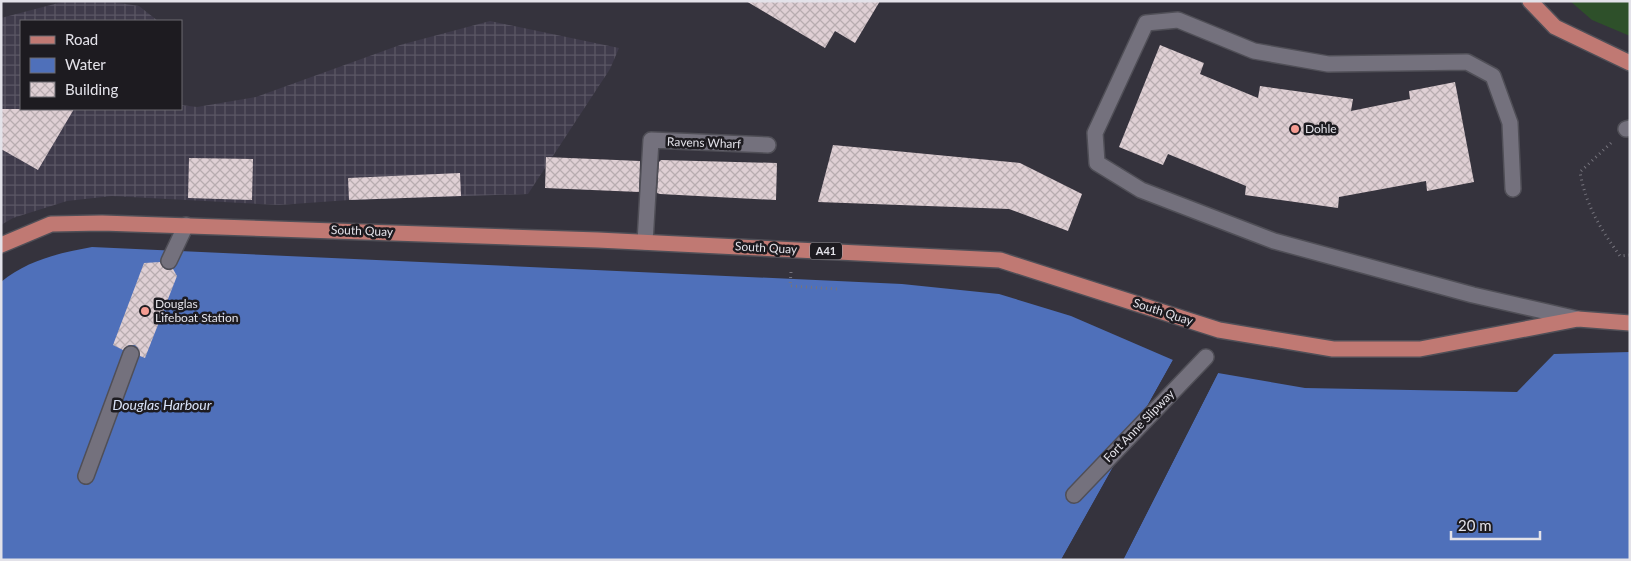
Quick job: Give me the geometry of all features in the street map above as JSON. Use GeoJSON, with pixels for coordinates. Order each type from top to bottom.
{"type":"FeatureCollection","features":[{"type":"Feature","properties":{"kind":"main road"},"geometry":{"type":"LineString","coordinates":[[1530,1],[1555,27],[1630,63]]}},
{"type":"Feature","properties":{"kind":"main road","name":"South Quay"},"geometry":{"type":"LineString","coordinates":[[4,245],[51,224],[102,222],[645,242],[1000,260],[1219,330],[1333,349],[1420,349],[1578,319],[1630,323]]}},
{"type":"Feature","properties":{"kind":"lane"},"geometry":{"type":"LineString","coordinates":[[1512,189],[1510,123],[1493,76],[1467,62],[1328,64],[1254,51],[1178,20],[1146,23],[1094,133],[1097,163],[1141,190],[1274,241],[1473,295],[1578,319]]}},
{"type":"Feature","properties":{"kind":"lane","name":"Ravens Wharf"},"geometry":{"type":"LineString","coordinates":[[645,242],[651,140],[768,145]]}},
{"type":"Feature","properties":{"kind":"lane"},"geometry":{"type":"LineString","coordinates":[[172,256],[186,225]]}},
{"type":"Feature","properties":{"kind":"lane"},"geometry":{"type":"LineString","coordinates":[[86,476],[131,354]]}},
{"type":"Feature","properties":{"kind":"lane","name":"Fort Anne Slipway"},"geometry":{"type":"LineString","coordinates":[[1074,495],[1206,357]]}},
{"type":"Feature","properties":{"kind":"path"},"geometry":{"type":"LineString","coordinates":[[1628,128],[1580,172],[1583,188],[1596,222],[1620,256],[1630,255]]}},
{"type":"Feature","properties":{"kind":"path"},"geometry":{"type":"LineString","coordinates":[[791,279],[790,286],[838,289]]}},
{"type":"Feature","properties":{"kind":"shaded area"},"geometry":{"type":"Polygon","coordinates":[[[66,1],[107,1],[139,6],[157,20],[20,20],[20,110],[182,110],[182,105],[197,107],[256,97],[400,45],[490,21],[619,48],[610,69],[528,194],[349,200],[279,205],[112,196],[67,201],[13,218],[1,225],[1,18],[66,1]]]}},
{"type":"Feature","properties":{"kind":"green space"},"geometry":{"type":"Polygon","coordinates":[[[1570,1],[1630,1],[1630,36],[1592,20],[1570,1]]]}},
{"type":"Feature","properties":{"kind":"water","name":"Douglas Harbour"},"geometry":{"type":"Polygon","coordinates":[[[92,247],[902,284],[999,294],[1071,316],[1173,360],[1061,560],[1,560],[1,282],[11,274],[44,258],[92,247]]]}},
{"type":"Feature","properties":{"kind":"water"},"geometry":{"type":"Polygon","coordinates":[[[1630,352],[1630,560],[1123,560],[1218,373],[1305,388],[1517,392],[1554,354],[1630,352]]]}},
{"type":"Feature","properties":{"kind":"pier"},"geometry":{"type":"Polygon","coordinates":[[[1173,360],[1175,362],[1064,560],[1061,560],[1173,360]]]}},
{"type":"Feature","properties":{"kind":"pier"},"geometry":{"type":"Polygon","coordinates":[[[1216,373],[1218,373],[1123,560],[1121,560],[1216,373]]]}},
{"type":"Feature","properties":{"kind":"building"},"geometry":{"type":"Polygon","coordinates":[[[746,1],[880,1],[855,43],[835,31],[825,48],[746,1]]]}},
{"type":"Feature","properties":{"kind":"building","name":"Dohle"},"geometry":{"type":"Polygon","coordinates":[[[1160,45],[1204,63],[1200,74],[1258,98],[1260,86],[1353,99],[1351,111],[1410,99],[1409,91],[1455,82],[1474,182],[1427,191],[1426,181],[1339,197],[1338,208],[1245,195],[1246,186],[1168,154],[1163,165],[1119,147],[1160,45]]]}},
{"type":"Feature","properties":{"kind":"building"},"geometry":{"type":"Polygon","coordinates":[[[1,109],[73,110],[38,170],[1,149],[1,109]]]}},
{"type":"Feature","properties":{"kind":"building"},"geometry":{"type":"Polygon","coordinates":[[[833,145],[1020,163],[1082,194],[1068,231],[1009,209],[818,202],[833,145]]]}},
{"type":"Feature","properties":{"kind":"building"},"geometry":{"type":"Polygon","coordinates":[[[546,157],[640,161],[639,192],[545,188],[546,157]]]}},
{"type":"Feature","properties":{"kind":"building"},"geometry":{"type":"Polygon","coordinates":[[[189,158],[253,159],[252,200],[188,198],[189,158]]]}},
{"type":"Feature","properties":{"kind":"building"},"geometry":{"type":"Polygon","coordinates":[[[661,160],[777,163],[776,200],[657,193],[659,162],[661,160]]]}},
{"type":"Feature","properties":{"kind":"building"},"geometry":{"type":"Polygon","coordinates":[[[460,173],[461,196],[349,200],[348,178],[460,173]]]}},
{"type":"Feature","properties":{"kind":"building","name":"Douglas Lifeboat Station"},"geometry":{"type":"Polygon","coordinates":[[[160,262],[165,269],[173,269],[177,276],[145,358],[140,356],[135,345],[129,345],[123,350],[113,345],[144,263],[160,262]]]}},
{"type":"Feature","properties":{"kind":"place","name":"Dohle"},"geometry":{"type":"Point","coordinates":[1295,129]}},
{"type":"Feature","properties":{"kind":"place","name":"Douglas Lifeboat Station"},"geometry":{"type":"Point","coordinates":[145,311]}}]}
